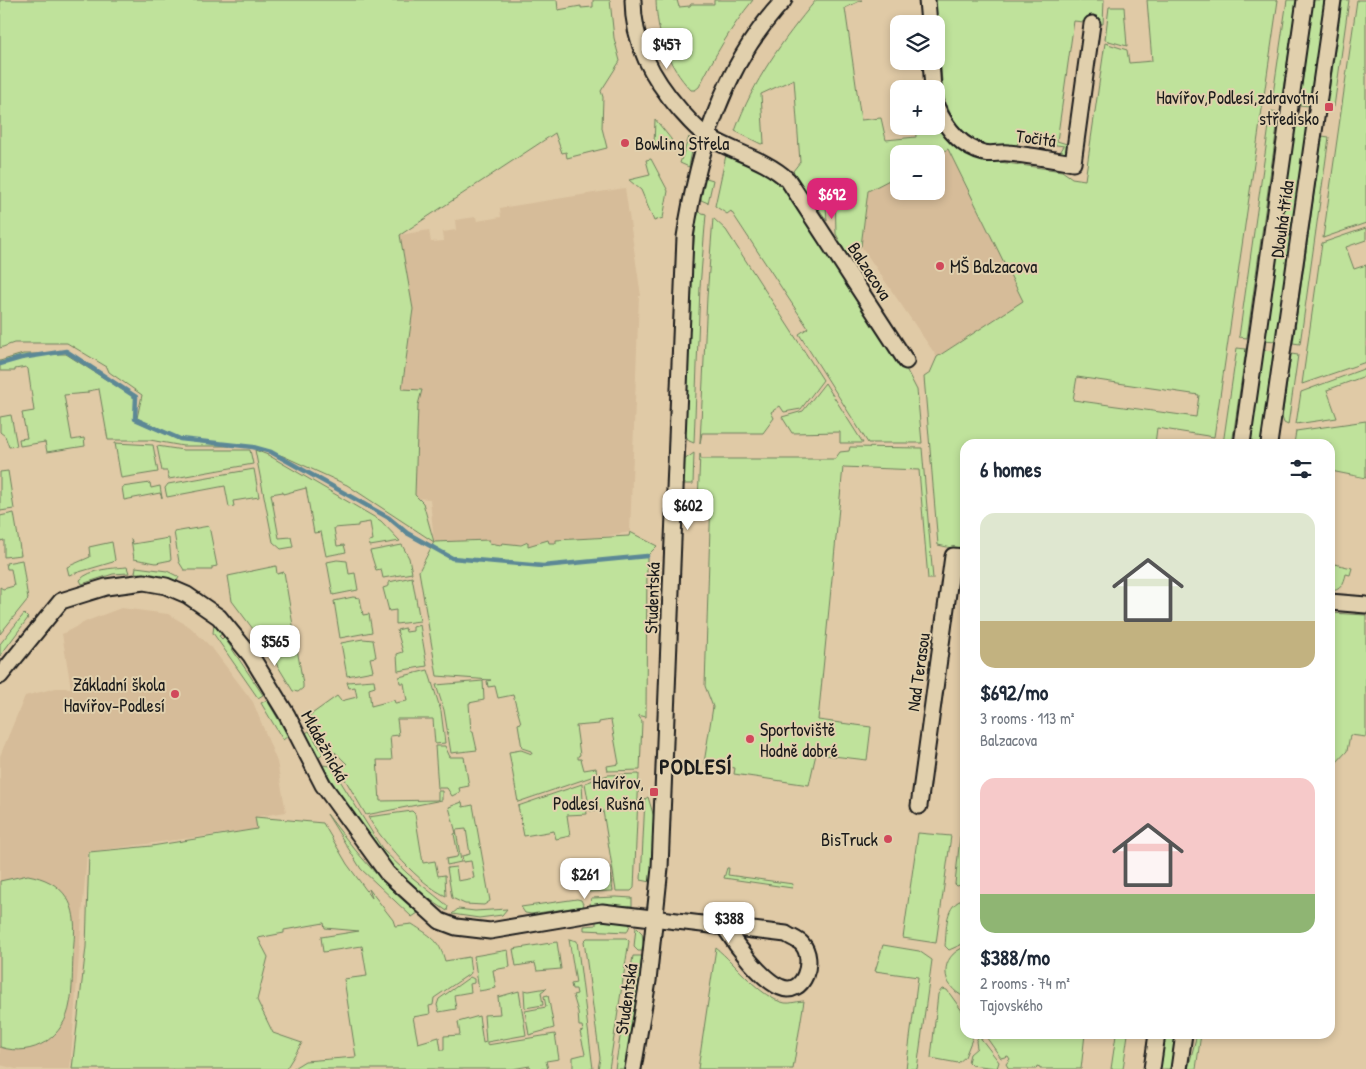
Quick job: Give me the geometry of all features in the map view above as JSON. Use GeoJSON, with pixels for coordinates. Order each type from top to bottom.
{"type":"FeatureCollection","features":[{"type":"Feature","properties":{"kind":"street"},"geometry":{"type":"LineString","coordinates":[[633,0],[633,20],[644,58],[660,88],[706,136]]}},
{"type":"Feature","properties":{"kind":"street","name":"Studentská"},"geometry":{"type":"LineString","coordinates":[[633,1069],[656,918],[664,793],[683,260],[692,190],[706,136],[734,70],[773,11],[784,0]]}},
{"type":"Feature","properties":{"kind":"street"},"geometry":{"type":"LineString","coordinates":[[927,0],[928,15]]}},
{"type":"Feature","properties":{"kind":"street","name":"Dlouhá třída"},"geometry":{"type":"LineString","coordinates":[[1243,439],[1306,0]]}},
{"type":"Feature","properties":{"kind":"street","name":"Dlouhá třída"},"geometry":{"type":"LineString","coordinates":[[1270,439],[1333,0]]}},
{"type":"Feature","properties":{"kind":"street","name":"Točitá"},"geometry":{"type":"LineString","coordinates":[[945,124],[952,134],[975,150],[986,154],[1005,152],[1073,162],[1092,24]]}},
{"type":"Feature","properties":{"kind":"street","name":"Balzacova"},"geometry":{"type":"LineString","coordinates":[[706,136],[761,161],[788,180],[906,361]]}},
{"type":"Feature","properties":{"kind":"street","name":"Nad Terasou"},"geometry":{"type":"LineString","coordinates":[[919,806],[953,556],[960,557]]}},
{"type":"Feature","properties":{"kind":"street","name":"Mládežnická"},"geometry":{"type":"LineString","coordinates":[[0,676],[61,601],[106,587],[144,582],[166,586],[187,595],[219,617],[251,656],[287,715],[323,785],[386,873],[404,891],[440,920],[448,924],[482,930],[516,928],[602,912],[786,934],[802,944],[809,962],[805,978],[791,989],[781,988],[769,981],[725,928]]}},
{"type":"Feature","properties":{"kind":"street"},"geometry":{"type":"LineString","coordinates":[[1335,603],[1366,606]]}},
{"type":"Feature","properties":{"kind":"street"},"geometry":{"type":"LineString","coordinates":[[1152,1069],[1156,1039]]}},
{"type":"Feature","properties":{"kind":"street"},"geometry":{"type":"LineString","coordinates":[[1179,1069],[1183,1039]]}},
{"type":"Feature","properties":{"kind":"shaded area","name":"MŠ Balzacova"},"geometry":{"type":"Polygon","coordinates":[[[948,149],[1023,301],[937,357],[861,246],[868,191],[890,180],[890,200],[945,200],[945,150],[948,149]]]}},
{"type":"Feature","properties":{"kind":"shaded area"},"geometry":{"type":"Polygon","coordinates":[[[625,188],[641,296],[639,296],[630,532],[583,540],[556,540],[556,543],[549,543],[548,541],[528,546],[528,543],[501,545],[489,542],[489,540],[434,542],[430,499],[417,498],[415,495],[418,405],[422,391],[402,390],[413,309],[400,235],[429,230],[431,242],[444,241],[443,232],[456,230],[455,220],[476,217],[477,221],[501,217],[500,208],[625,188]]]}},
{"type":"Feature","properties":{"kind":"shaded area"},"geometry":{"type":"Polygon","coordinates":[[[121,608],[168,614],[190,627],[212,648],[253,702],[277,762],[286,812],[255,817],[257,829],[87,852],[70,1069],[16,1069],[0,1065],[0,756],[25,696],[56,688],[71,688],[62,634],[87,621],[121,608]]]}},
{"type":"Feature","properties":{"kind":"green space"},"geometry":{"type":"Polygon","coordinates":[[[0,0],[557,0],[558,10],[581,6],[581,8],[593,7],[593,0],[610,0],[614,38],[620,61],[601,91],[603,97],[602,128],[607,148],[567,158],[566,152],[562,153],[555,133],[400,235],[413,309],[402,389],[422,390],[418,405],[415,495],[423,503],[434,542],[347,485],[283,456],[252,446],[180,438],[137,418],[142,395],[109,372],[107,367],[67,343],[14,343],[0,348],[0,0]]]}},
{"type":"Feature","properties":{"kind":"green space"},"geometry":{"type":"Polygon","coordinates":[[[656,0],[677,0],[679,7],[690,6],[691,4],[714,4],[714,0],[753,0],[730,31],[699,87],[695,90],[691,90],[670,60],[661,37],[656,0]]]}},
{"type":"Feature","properties":{"kind":"green space"},"geometry":{"type":"Polygon","coordinates":[[[816,0],[862,0],[845,8],[861,120],[881,118],[886,140],[916,137],[916,135],[945,135],[945,122],[986,160],[1062,171],[1072,178],[1085,180],[1105,43],[1127,50],[1129,63],[1152,61],[1147,0],[1278,0],[1214,437],[1157,428],[1156,439],[960,439],[960,550],[938,545],[924,377],[930,373],[937,357],[1023,301],[948,149],[945,150],[945,145],[890,145],[890,180],[868,191],[861,246],[847,255],[836,234],[835,191],[825,189],[827,221],[793,171],[800,162],[794,79],[761,94],[764,143],[761,144],[735,131],[750,95],[770,62],[803,15],[816,0]],[[1077,377],[1073,400],[1196,417],[1199,395],[1077,377]]]}},
{"type":"Feature","properties":{"kind":"green space"},"geometry":{"type":"Polygon","coordinates":[[[935,0],[1104,0],[1103,24],[1074,21],[1057,141],[1070,145],[1070,154],[1057,157],[1064,146],[1020,140],[1013,151],[999,148],[976,140],[959,127],[947,106],[945,80],[942,80],[941,70],[945,70],[945,15],[936,15],[935,0]]]}},
{"type":"Feature","properties":{"kind":"green space"},"geometry":{"type":"Polygon","coordinates":[[[1287,0],[1297,0],[1281,102],[1272,101],[1287,0]]]}},
{"type":"Feature","properties":{"kind":"green space"},"geometry":{"type":"Polygon","coordinates":[[[1313,0],[1325,0],[1310,106],[1299,105],[1313,0]]]}},
{"type":"Feature","properties":{"kind":"green space"},"geometry":{"type":"Polygon","coordinates":[[[1342,0],[1349,0],[1334,107],[1327,106],[1342,0]]]}},
{"type":"Feature","properties":{"kind":"green space"},"geometry":{"type":"Polygon","coordinates":[[[1357,0],[1366,0],[1366,223],[1323,238],[1357,0]]]}},
{"type":"Feature","properties":{"kind":"green space"},"geometry":{"type":"Polygon","coordinates":[[[1109,7],[1124,7],[1127,46],[1105,40],[1109,7]]]}},
{"type":"Feature","properties":{"kind":"green space"},"geometry":{"type":"Polygon","coordinates":[[[1271,112],[1279,113],[1247,338],[1239,337],[1271,112]]]}},
{"type":"Feature","properties":{"kind":"green space"},"geometry":{"type":"Polygon","coordinates":[[[1297,115],[1308,117],[1276,341],[1264,340],[1297,115]]]}},
{"type":"Feature","properties":{"kind":"green space"},"geometry":{"type":"Polygon","coordinates":[[[655,119],[671,139],[672,143],[654,146],[655,119]]]}},
{"type":"Feature","properties":{"kind":"green space"},"geometry":{"type":"Polygon","coordinates":[[[1322,136],[1329,137],[1300,344],[1293,343],[1322,136]]]}},
{"type":"Feature","properties":{"kind":"green space"},"geometry":{"type":"Polygon","coordinates":[[[689,137],[692,151],[689,167],[680,163],[689,137]]]}},
{"type":"Feature","properties":{"kind":"green space"},"geometry":{"type":"Polygon","coordinates":[[[726,155],[765,173],[783,188],[899,365],[903,363],[917,390],[922,443],[868,443],[799,334],[808,328],[731,211],[727,214],[715,206],[726,155]]]}},
{"type":"Feature","properties":{"kind":"green space"},"geometry":{"type":"Polygon","coordinates":[[[651,159],[668,191],[663,218],[654,221],[641,190],[629,180],[650,175],[646,160],[651,159]]]}},
{"type":"Feature","properties":{"kind":"green space"},"geometry":{"type":"Polygon","coordinates":[[[703,177],[713,180],[708,203],[701,200],[700,195],[703,177]]]}},
{"type":"Feature","properties":{"kind":"green space"},"geometry":{"type":"Polygon","coordinates":[[[699,212],[706,214],[700,287],[694,443],[689,441],[685,434],[690,283],[696,220],[699,212]]]}},
{"type":"Feature","properties":{"kind":"green space"},"geometry":{"type":"Polygon","coordinates":[[[713,218],[726,230],[823,380],[801,409],[784,412],[780,406],[771,412],[774,418],[763,433],[702,433],[700,443],[707,297],[713,218]]]}},
{"type":"Feature","properties":{"kind":"green space"},"geometry":{"type":"Polygon","coordinates":[[[1366,228],[1366,240],[1346,247],[1354,269],[1366,265],[1366,362],[1302,384],[1322,243],[1366,228]]]}},
{"type":"Feature","properties":{"kind":"green space"},"geometry":{"type":"Polygon","coordinates":[[[1237,348],[1246,349],[1233,439],[1224,439],[1237,348]]]}},
{"type":"Feature","properties":{"kind":"green space"},"geometry":{"type":"Polygon","coordinates":[[[1263,350],[1274,351],[1262,439],[1251,439],[1263,350]]]}},
{"type":"Feature","properties":{"kind":"green space"},"geometry":{"type":"Polygon","coordinates":[[[23,354],[66,354],[135,398],[134,420],[179,440],[230,446],[183,446],[150,440],[108,440],[99,389],[88,391],[88,393],[64,395],[72,440],[84,438],[85,446],[47,452],[45,442],[20,446],[19,439],[27,438],[22,413],[34,411],[28,369],[26,367],[15,369],[15,371],[0,371],[0,361],[23,354]]]}},
{"type":"Feature","properties":{"kind":"green space"},"geometry":{"type":"Polygon","coordinates":[[[1291,354],[1298,355],[1288,425],[1284,423],[1282,417],[1291,354]]]}},
{"type":"Feature","properties":{"kind":"green space"},"geometry":{"type":"Polygon","coordinates":[[[1366,368],[1366,379],[1365,376],[1327,390],[1337,418],[1296,424],[1301,392],[1366,368]]]}},
{"type":"Feature","properties":{"kind":"green space"},"geometry":{"type":"Polygon","coordinates":[[[825,383],[863,443],[840,443],[840,432],[792,433],[782,417],[803,411],[825,383]]]}},
{"type":"Feature","properties":{"kind":"green space"},"geometry":{"type":"Polygon","coordinates":[[[11,415],[17,446],[9,447],[5,436],[0,432],[0,417],[11,415]]]}},
{"type":"Feature","properties":{"kind":"green space"},"geometry":{"type":"Polygon","coordinates":[[[1366,421],[1366,478],[1335,472],[1335,439],[1295,439],[1296,431],[1366,421]]]}},
{"type":"Feature","properties":{"kind":"green space"},"geometry":{"type":"Polygon","coordinates":[[[115,443],[153,445],[158,472],[121,478],[115,443]]]}},
{"type":"Feature","properties":{"kind":"green space"},"geometry":{"type":"Polygon","coordinates":[[[157,446],[183,450],[250,450],[253,464],[169,479],[167,471],[162,471],[157,446]]]}},
{"type":"Feature","properties":{"kind":"green space"},"geometry":{"type":"Polygon","coordinates":[[[850,447],[922,448],[933,579],[928,579],[919,470],[843,467],[818,720],[871,727],[867,760],[816,754],[809,785],[734,774],[735,768],[704,763],[713,707],[705,686],[711,496],[698,503],[700,453],[701,459],[835,459],[840,452],[849,451],[850,447]]]}},
{"type":"Feature","properties":{"kind":"green space"},"geometry":{"type":"Polygon","coordinates":[[[255,450],[268,455],[381,521],[400,541],[370,546],[369,541],[373,540],[370,522],[358,524],[358,526],[334,528],[337,546],[344,545],[346,552],[326,556],[321,532],[314,533],[306,488],[283,494],[283,492],[271,494],[279,538],[291,537],[293,547],[281,549],[273,542],[255,450]]]}},
{"type":"Feature","properties":{"kind":"green space"},"geometry":{"type":"Polygon","coordinates":[[[694,453],[693,484],[683,484],[684,460],[694,453]]]}},
{"type":"Feature","properties":{"kind":"green space"},"geometry":{"type":"Polygon","coordinates":[[[254,469],[259,497],[233,501],[234,506],[229,507],[225,486],[167,497],[165,488],[168,484],[254,469]]]}},
{"type":"Feature","properties":{"kind":"green space"},"geometry":{"type":"Polygon","coordinates":[[[8,471],[14,509],[0,511],[0,472],[8,471]]]}},
{"type":"Feature","properties":{"kind":"green space"},"geometry":{"type":"Polygon","coordinates":[[[150,483],[151,488],[160,486],[162,498],[160,493],[124,500],[122,487],[150,483]]]}},
{"type":"Feature","properties":{"kind":"green space"},"geometry":{"type":"Polygon","coordinates":[[[14,513],[21,555],[4,557],[4,540],[0,541],[0,516],[14,513]]]}},
{"type":"Feature","properties":{"kind":"green space"},"geometry":{"type":"Polygon","coordinates":[[[209,526],[217,566],[212,567],[212,570],[184,570],[179,562],[174,532],[209,526]]]}},
{"type":"Feature","properties":{"kind":"green space"},"geometry":{"type":"Polygon","coordinates":[[[630,532],[657,546],[647,556],[646,717],[638,715],[642,721],[640,770],[608,771],[607,766],[619,764],[611,720],[599,722],[599,724],[576,726],[580,755],[578,759],[581,759],[584,770],[596,768],[597,775],[518,802],[509,752],[521,750],[532,754],[531,751],[522,748],[518,724],[521,723],[513,695],[498,698],[495,686],[488,687],[487,681],[491,680],[437,676],[419,571],[434,542],[489,540],[489,543],[501,545],[502,543],[521,545],[528,542],[528,546],[548,540],[549,543],[556,543],[556,540],[629,536],[630,532]]]}},
{"type":"Feature","properties":{"kind":"green space"},"geometry":{"type":"Polygon","coordinates":[[[169,538],[171,560],[156,563],[134,559],[131,539],[133,544],[169,538]]]}},
{"type":"Feature","properties":{"kind":"green space"},"geometry":{"type":"Polygon","coordinates":[[[112,542],[115,560],[113,562],[69,575],[67,567],[90,557],[89,547],[112,542]]]}},
{"type":"Feature","properties":{"kind":"green space"},"geometry":{"type":"Polygon","coordinates":[[[402,545],[409,558],[412,573],[383,578],[381,569],[376,570],[370,551],[402,545]]]}},
{"type":"Feature","properties":{"kind":"green space"},"geometry":{"type":"Polygon","coordinates":[[[22,560],[28,599],[0,634],[0,587],[3,589],[14,586],[11,569],[7,569],[6,563],[22,560]]]}},
{"type":"Feature","properties":{"kind":"green space"},"geometry":{"type":"Polygon","coordinates":[[[347,561],[349,574],[355,573],[358,590],[333,595],[327,562],[347,561]]]}},
{"type":"Feature","properties":{"kind":"green space"},"geometry":{"type":"Polygon","coordinates":[[[1335,564],[1352,568],[1350,575],[1346,574],[1343,583],[1335,591],[1335,564]]]}},
{"type":"Feature","properties":{"kind":"green space"},"geometry":{"type":"Polygon","coordinates":[[[276,566],[277,574],[284,572],[303,684],[303,688],[298,692],[293,691],[265,645],[232,601],[228,576],[276,566]]]}},
{"type":"Feature","properties":{"kind":"green space"},"geometry":{"type":"Polygon","coordinates":[[[127,567],[129,573],[113,574],[82,584],[80,580],[95,571],[127,567]]]}},
{"type":"Feature","properties":{"kind":"green space"},"geometry":{"type":"Polygon","coordinates":[[[136,567],[167,571],[179,577],[177,581],[153,574],[135,573],[136,567]]]}},
{"type":"Feature","properties":{"kind":"green space"},"geometry":{"type":"Polygon","coordinates":[[[412,577],[420,621],[396,624],[396,610],[389,611],[383,588],[389,586],[389,582],[412,577]]]}},
{"type":"Feature","properties":{"kind":"green space"},"geometry":{"type":"Polygon","coordinates":[[[353,597],[360,598],[363,615],[369,614],[372,632],[340,638],[334,601],[353,597]]]}},
{"type":"Feature","properties":{"kind":"green space"},"geometry":{"type":"Polygon","coordinates":[[[1335,613],[1366,615],[1366,737],[1350,735],[1347,751],[1336,763],[1335,613]]]}},
{"type":"Feature","properties":{"kind":"green space"},"geometry":{"type":"Polygon","coordinates":[[[24,614],[28,618],[0,656],[0,644],[24,614]]]}},
{"type":"Feature","properties":{"kind":"green space"},"geometry":{"type":"Polygon","coordinates":[[[214,625],[222,634],[219,636],[222,639],[224,637],[263,695],[258,698],[213,633],[214,625]]]}},
{"type":"Feature","properties":{"kind":"green space"},"geometry":{"type":"Polygon","coordinates":[[[420,625],[427,666],[398,671],[397,654],[403,652],[397,630],[405,628],[406,632],[413,631],[413,627],[420,625]]]}},
{"type":"Feature","properties":{"kind":"green space"},"geometry":{"type":"Polygon","coordinates":[[[363,639],[373,640],[376,657],[370,658],[373,671],[347,676],[341,643],[363,639]]]}},
{"type":"Feature","properties":{"kind":"green space"},"geometry":{"type":"Polygon","coordinates":[[[428,670],[441,711],[445,743],[435,744],[433,719],[397,719],[399,735],[390,736],[392,760],[377,760],[380,801],[438,800],[438,791],[442,791],[442,800],[366,815],[339,769],[341,764],[347,764],[335,752],[335,756],[331,755],[309,716],[337,696],[341,701],[357,697],[355,687],[349,688],[347,682],[374,680],[375,687],[369,689],[371,706],[394,700],[395,703],[407,701],[404,683],[400,683],[399,677],[428,670]]]}},
{"type":"Feature","properties":{"kind":"green space"},"geometry":{"type":"Polygon","coordinates":[[[483,681],[484,700],[469,703],[471,732],[473,732],[477,750],[451,753],[444,710],[436,685],[483,681]]]}},
{"type":"Feature","properties":{"kind":"green space"},"geometry":{"type":"Polygon","coordinates":[[[267,700],[288,736],[283,740],[261,703],[267,700]]]}},
{"type":"Feature","properties":{"kind":"green space"},"geometry":{"type":"Polygon","coordinates":[[[309,731],[323,753],[320,756],[317,756],[304,734],[309,731]]]}},
{"type":"Feature","properties":{"kind":"green space"},"geometry":{"type":"Polygon","coordinates":[[[435,746],[445,746],[450,757],[464,757],[469,786],[459,788],[460,792],[452,796],[447,788],[438,788],[435,746]]]}},
{"type":"Feature","properties":{"kind":"green space"},"geometry":{"type":"Polygon","coordinates":[[[322,765],[331,766],[383,850],[408,874],[448,906],[447,911],[425,896],[407,880],[375,846],[348,808],[322,765]]]}},
{"type":"Feature","properties":{"kind":"green space"},"geometry":{"type":"Polygon","coordinates":[[[639,774],[634,888],[631,891],[616,891],[603,811],[602,809],[590,811],[585,783],[608,775],[639,774]]]}},
{"type":"Feature","properties":{"kind":"green space"},"geometry":{"type":"Polygon","coordinates":[[[582,784],[583,801],[585,800],[587,814],[567,815],[570,836],[556,839],[554,831],[524,836],[518,806],[582,784]]]}},
{"type":"Feature","properties":{"kind":"green space"},"geometry":{"type":"Polygon","coordinates":[[[648,797],[654,817],[651,882],[641,880],[645,799],[648,797]]]}},
{"type":"Feature","properties":{"kind":"green space"},"geometry":{"type":"Polygon","coordinates":[[[462,802],[463,807],[473,805],[490,901],[484,905],[465,904],[452,898],[447,868],[456,867],[458,881],[474,878],[471,861],[463,862],[462,856],[470,854],[466,829],[456,830],[461,862],[447,865],[446,859],[457,857],[458,854],[454,834],[456,833],[449,807],[462,802]]]}},
{"type":"Feature","properties":{"kind":"green space"},"geometry":{"type":"Polygon","coordinates":[[[412,811],[415,814],[423,863],[435,861],[438,876],[445,875],[446,896],[425,883],[403,862],[368,817],[412,811]]]}},
{"type":"Feature","properties":{"kind":"green space"},"geometry":{"type":"Polygon","coordinates":[[[327,814],[370,866],[393,891],[418,913],[412,917],[361,869],[327,814]]]}},
{"type":"Feature","properties":{"kind":"green space"},"geometry":{"type":"Polygon","coordinates":[[[255,817],[323,823],[347,864],[372,898],[369,889],[393,920],[395,926],[412,924],[424,932],[437,943],[445,961],[469,957],[471,973],[434,998],[433,1005],[429,1006],[430,1014],[413,1017],[418,1043],[439,1037],[441,1050],[444,1050],[444,1036],[460,1035],[458,1022],[479,1016],[483,1043],[486,1042],[484,1015],[500,1014],[498,997],[519,991],[526,1035],[487,1042],[487,1045],[555,1034],[559,1059],[546,1061],[548,1069],[531,1069],[530,1066],[512,1069],[292,1069],[305,1061],[356,1057],[344,979],[367,976],[362,946],[323,952],[321,937],[359,931],[325,928],[324,923],[284,930],[284,933],[258,938],[268,957],[257,1000],[273,1033],[302,1043],[286,1069],[72,1069],[86,947],[89,852],[152,846],[257,829],[255,817]]]}},
{"type":"Feature","properties":{"kind":"green space"},"geometry":{"type":"Polygon","coordinates":[[[918,833],[951,836],[936,943],[903,938],[918,833]]]}},
{"type":"Feature","properties":{"kind":"green space"},"geometry":{"type":"Polygon","coordinates":[[[960,837],[960,885],[955,884],[960,837]]]}},
{"type":"Feature","properties":{"kind":"green space"},"geometry":{"type":"Polygon","coordinates":[[[609,868],[613,891],[589,892],[585,878],[586,874],[609,868]]]}},
{"type":"Feature","properties":{"kind":"green space"},"geometry":{"type":"Polygon","coordinates":[[[727,868],[729,868],[728,875],[793,884],[792,888],[724,878],[727,868]]]}},
{"type":"Feature","properties":{"kind":"green space"},"geometry":{"type":"Polygon","coordinates":[[[28,875],[55,885],[67,898],[73,912],[72,992],[67,1015],[62,1026],[54,1035],[46,1042],[35,1047],[24,1050],[12,1050],[0,1047],[0,881],[28,875]]]}},
{"type":"Feature","properties":{"kind":"green space"},"geometry":{"type":"Polygon","coordinates":[[[591,898],[632,898],[632,906],[590,905],[591,898]]]}},
{"type":"Feature","properties":{"kind":"green space"},"geometry":{"type":"Polygon","coordinates":[[[581,900],[584,906],[531,914],[525,913],[521,907],[581,900]]]}},
{"type":"Feature","properties":{"kind":"green space"},"geometry":{"type":"Polygon","coordinates":[[[960,901],[960,945],[949,950],[945,946],[948,918],[953,906],[960,901]]]}},
{"type":"Feature","properties":{"kind":"green space"},"geometry":{"type":"Polygon","coordinates":[[[458,909],[475,911],[507,909],[502,915],[479,918],[452,914],[458,909]]]}},
{"type":"Feature","properties":{"kind":"green space"},"geometry":{"type":"Polygon","coordinates":[[[596,920],[631,923],[627,932],[584,930],[584,926],[596,925],[596,920]]]}},
{"type":"Feature","properties":{"kind":"green space"},"geometry":{"type":"Polygon","coordinates":[[[636,927],[642,933],[644,951],[638,951],[634,947],[636,927]]]}},
{"type":"Feature","properties":{"kind":"green space"},"geometry":{"type":"Polygon","coordinates":[[[587,938],[626,938],[629,941],[609,1069],[598,1069],[600,1058],[584,941],[587,938]]]}},
{"type":"Feature","properties":{"kind":"green space"},"geometry":{"type":"Polygon","coordinates":[[[569,939],[577,941],[593,1069],[573,1069],[573,1057],[585,1054],[580,1032],[583,1031],[582,1026],[579,1026],[578,1012],[573,995],[577,994],[576,989],[572,989],[571,984],[576,983],[569,939]]]}},
{"type":"Feature","properties":{"kind":"green space"},"geometry":{"type":"Polygon","coordinates":[[[557,942],[561,969],[537,971],[535,963],[516,966],[513,949],[557,942]]]}},
{"type":"Feature","properties":{"kind":"green space"},"geometry":{"type":"Polygon","coordinates":[[[883,945],[919,951],[932,960],[917,1069],[906,1069],[918,977],[875,971],[883,945]]]}},
{"type":"Feature","properties":{"kind":"green space"},"geometry":{"type":"Polygon","coordinates":[[[716,948],[766,995],[785,1003],[804,1001],[793,1069],[698,1069],[716,948]]]}},
{"type":"Feature","properties":{"kind":"green space"},"geometry":{"type":"Polygon","coordinates":[[[508,950],[510,967],[493,970],[496,988],[479,991],[474,956],[508,950]]]}},
{"type":"Feature","properties":{"kind":"green space"},"geometry":{"type":"Polygon","coordinates":[[[960,950],[960,994],[951,986],[946,972],[947,964],[960,950]]]}},
{"type":"Feature","properties":{"kind":"green space"},"geometry":{"type":"Polygon","coordinates":[[[633,956],[644,956],[627,1069],[615,1069],[633,956]]]}},
{"type":"Feature","properties":{"kind":"green space"},"geometry":{"type":"Polygon","coordinates":[[[470,977],[474,979],[474,983],[470,984],[471,992],[454,995],[456,1009],[439,1012],[437,1005],[439,999],[470,977]]]}},
{"type":"Feature","properties":{"kind":"green space"},"geometry":{"type":"Polygon","coordinates":[[[547,988],[541,992],[543,1005],[525,1008],[524,990],[547,988]]]}},
{"type":"Feature","properties":{"kind":"green space"},"geometry":{"type":"Polygon","coordinates":[[[942,989],[947,990],[960,1008],[960,1039],[972,1039],[965,1057],[958,1063],[931,1058],[938,994],[942,989]]]}},
{"type":"Feature","properties":{"kind":"green space"},"geometry":{"type":"Polygon","coordinates":[[[548,995],[554,1028],[529,1035],[525,1011],[546,1007],[544,996],[548,995]]]}},
{"type":"Feature","properties":{"kind":"green space"},"geometry":{"type":"Polygon","coordinates":[[[981,1039],[999,1062],[997,1068],[971,1065],[968,1062],[970,1054],[977,1048],[976,1041],[981,1039]]]}},
{"type":"Feature","properties":{"kind":"green space"},"geometry":{"type":"Polygon","coordinates":[[[988,1039],[1084,1039],[1081,1069],[1040,1069],[1037,1066],[1036,1069],[1009,1069],[1006,1064],[1010,1059],[1008,1056],[1001,1058],[988,1039]]]}},
{"type":"Feature","properties":{"kind":"green space"},"geometry":{"type":"Polygon","coordinates":[[[1115,1039],[1127,1039],[1123,1069],[1111,1069],[1115,1039]]]}},
{"type":"Feature","properties":{"kind":"green space"},"geometry":{"type":"Polygon","coordinates":[[[1164,1039],[1175,1039],[1171,1069],[1160,1069],[1164,1039]]]}},
{"type":"Feature","properties":{"kind":"green space"},"geometry":{"type":"Polygon","coordinates":[[[1196,1039],[1200,1039],[1196,1069],[1188,1069],[1196,1039]]]}},
{"type":"Feature","properties":{"kind":"waterway"},"geometry":{"type":"LineString","coordinates":[[0,364],[21,358],[66,351],[136,397],[135,419],[180,439],[253,447],[271,452],[389,518],[407,533],[452,558],[543,566],[647,556]]}},
{"type":"Feature","properties":{"kind":"place","name":"Havířov,Podlesí,zdravotní středisko"},"geometry":{"type":"Point","coordinates":[1329,107]}},
{"type":"Feature","properties":{"kind":"place","name":"Bowling Střela"},"geometry":{"type":"Point","coordinates":[625,143]}},
{"type":"Feature","properties":{"kind":"place","name":"MŠ Balzacova"},"geometry":{"type":"Point","coordinates":[940,266]}},
{"type":"Feature","properties":{"kind":"place","name":"Základní škola Havířov-Podlesí"},"geometry":{"type":"Point","coordinates":[175,694]}},
{"type":"Feature","properties":{"kind":"place","name":"Sportoviště Hodně dobré"},"geometry":{"type":"Point","coordinates":[750,739]}},
{"type":"Feature","properties":{"kind":"place","name":"Havířov, Podlesí, Rušná"},"geometry":{"type":"Point","coordinates":[654,792]}},
{"type":"Feature","properties":{"kind":"place","name":"BisTruck"},"geometry":{"type":"Point","coordinates":[888,839]}},
{"type":"Feature","properties":{"kind":"district","name":"PODLESÍ"},"geometry":{"type":"Point","coordinates":[696,766]}}]}
